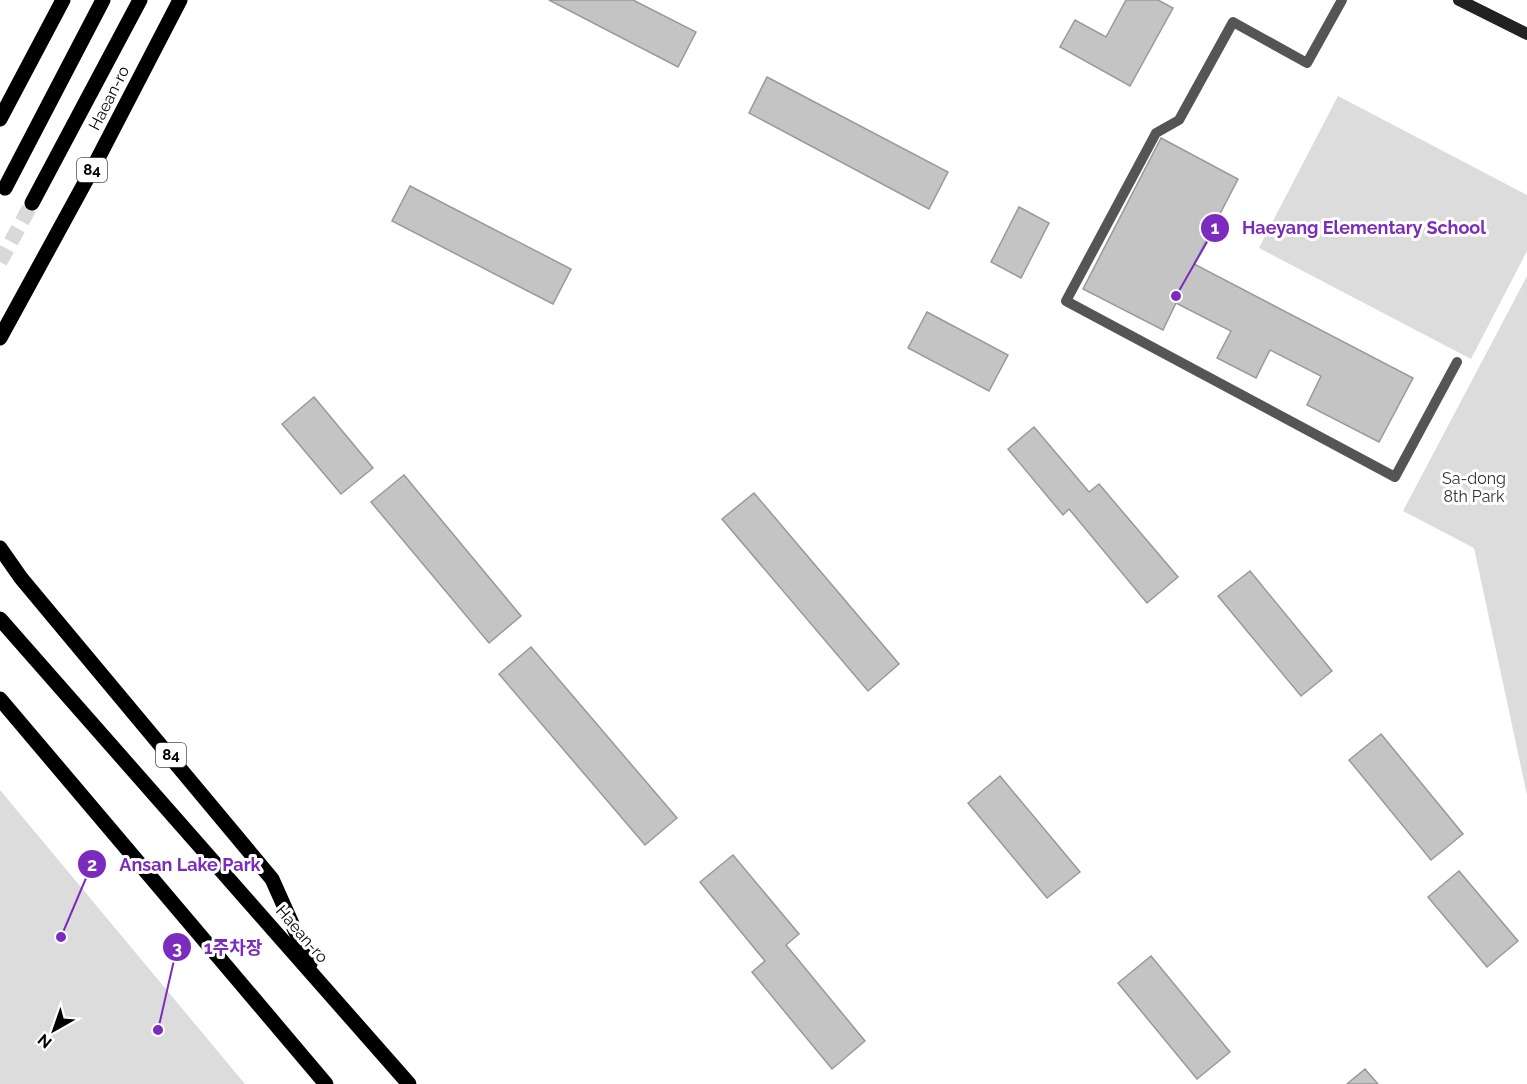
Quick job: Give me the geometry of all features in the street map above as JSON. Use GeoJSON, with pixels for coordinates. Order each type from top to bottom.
{"type":"FeatureCollection","features":[{"type":"Feature","properties":{"kind":"main road"},"geometry":{"type":"LineString","coordinates":[[0,119],[63,0]]}},
{"type":"Feature","properties":{"kind":"main road"},"geometry":{"type":"LineString","coordinates":[[5,188],[103,0]]}},
{"type":"Feature","properties":{"kind":"main road"},"geometry":{"type":"LineString","coordinates":[[32,203],[140,0]]}},
{"type":"Feature","properties":{"kind":"main road","name":"Haean-ro"},"geometry":{"type":"LineString","coordinates":[[0,338],[94,166],[180,0]]}},
{"type":"Feature","properties":{"kind":"main road","name":"84"},"geometry":{"type":"LineString","coordinates":[[0,548],[21,578],[272,879],[316,977]]}},
{"type":"Feature","properties":{"kind":"main road","name":"Haean-ro"},"geometry":{"type":"LineString","coordinates":[[0,619],[409,1084]]}},
{"type":"Feature","properties":{"kind":"main road"},"geometry":{"type":"LineString","coordinates":[[1,700],[326,1084]]}},
{"type":"Feature","properties":{"kind":"street"},"geometry":{"type":"LineString","coordinates":[[1459,0],[1527,34]]}},
{"type":"Feature","properties":{"kind":"lane"},"geometry":{"type":"LineString","coordinates":[[1342,0],[1307,63],[1233,22],[1179,120],[1156,133],[1066,301],[1395,477],[1457,362]]}},
{"type":"Feature","properties":{"kind":"green space"},"geometry":{"type":"Polygon","coordinates":[[[1338,96],[1527,195],[1527,251],[1471,359],[1259,248],[1338,96]]]}},
{"type":"Feature","properties":{"kind":"green space","name":"Sa-dong 8th Park"},"geometry":{"type":"Polygon","coordinates":[[[1527,276],[1527,795],[1474,548],[1403,511],[1527,276]]]}},
{"type":"Feature","properties":{"kind":"green space"},"geometry":{"type":"Polygon","coordinates":[[[0,790],[245,1084],[0,1084],[0,790]]]}},
{"type":"Feature","properties":{"kind":"building"},"geometry":{"type":"Polygon","coordinates":[[[549,0],[633,0],[696,32],[678,67],[549,0]]]}},
{"type":"Feature","properties":{"kind":"building"},"geometry":{"type":"Polygon","coordinates":[[[1126,0],[1158,0],[1173,8],[1130,86],[1060,47],[1075,20],[1106,37],[1126,0]]]}},
{"type":"Feature","properties":{"kind":"building"},"geometry":{"type":"Polygon","coordinates":[[[767,77],[948,172],[929,209],[749,113],[767,77]]]}},
{"type":"Feature","properties":{"kind":"building"},"geometry":{"type":"Polygon","coordinates":[[[1161,138],[1238,179],[1194,264],[1413,378],[1379,442],[1307,405],[1321,376],[1270,350],[1256,378],[1217,358],[1231,331],[1176,303],[1163,330],[1083,289],[1161,138]]]}},
{"type":"Feature","properties":{"kind":"building"},"geometry":{"type":"Polygon","coordinates":[[[410,186],[571,269],[553,304],[392,221],[410,186]]]}},
{"type":"Feature","properties":{"kind":"building"},"geometry":{"type":"Polygon","coordinates":[[[1019,207],[1049,223],[1021,278],[991,262],[1019,207]]]}},
{"type":"Feature","properties":{"kind":"building"},"geometry":{"type":"Polygon","coordinates":[[[927,312],[1008,355],[989,391],[908,348],[927,312]]]}},
{"type":"Feature","properties":{"kind":"building"},"geometry":{"type":"Polygon","coordinates":[[[314,397],[373,468],[341,494],[282,424],[314,397]]]}},
{"type":"Feature","properties":{"kind":"building"},"geometry":{"type":"Polygon","coordinates":[[[1034,427],[1089,492],[1099,484],[1178,577],[1147,603],[1069,509],[1063,515],[1008,449],[1034,427]]]}},
{"type":"Feature","properties":{"kind":"building"},"geometry":{"type":"Polygon","coordinates":[[[404,475],[521,616],[489,643],[371,502],[404,475]]]}},
{"type":"Feature","properties":{"kind":"building"},"geometry":{"type":"Polygon","coordinates":[[[754,493],[899,664],[868,691],[722,519],[754,493]]]}},
{"type":"Feature","properties":{"kind":"building"},"geometry":{"type":"Polygon","coordinates":[[[1250,571],[1332,671],[1301,696],[1218,596],[1250,571]]]}},
{"type":"Feature","properties":{"kind":"building"},"geometry":{"type":"Polygon","coordinates":[[[531,647],[677,818],[645,845],[499,674],[531,647]]]}},
{"type":"Feature","properties":{"kind":"building"},"geometry":{"type":"Polygon","coordinates":[[[1381,734],[1463,834],[1431,860],[1349,760],[1381,734]]]}},
{"type":"Feature","properties":{"kind":"building"},"geometry":{"type":"Polygon","coordinates":[[[1000,776],[1080,872],[1047,898],[968,803],[1000,776]]]}},
{"type":"Feature","properties":{"kind":"building"},"geometry":{"type":"Polygon","coordinates":[[[733,855],[799,934],[786,945],[865,1041],[832,1069],[752,972],[765,961],[700,882],[733,855]]]}},
{"type":"Feature","properties":{"kind":"building"},"geometry":{"type":"Polygon","coordinates":[[[1459,871],[1518,941],[1487,967],[1428,897],[1459,871]]]}},
{"type":"Feature","properties":{"kind":"building"},"geometry":{"type":"Polygon","coordinates":[[[1151,956],[1230,1052],[1197,1079],[1118,983],[1151,956]]]}},
{"type":"Feature","properties":{"kind":"building"},"geometry":{"type":"Polygon","coordinates":[[[1365,1069],[1378,1084],[1347,1084],[1365,1069]]]}},
{"type":"Feature","properties":{"kind":"tunnel"},"geometry":{"type":"LineString","coordinates":[[0,262],[32,203]]}},
{"type":"Feature","properties":{"kind":"place","name":"Haeyang Elementary School"},"geometry":{"type":"Point","coordinates":[1176,296]}},
{"type":"Feature","properties":{"kind":"place","name":"Ansan Lake Park"},"geometry":{"type":"Point","coordinates":[61,937]}},
{"type":"Feature","properties":{"kind":"place","name":"1주차장"},"geometry":{"type":"Point","coordinates":[158,1030]}}]}
